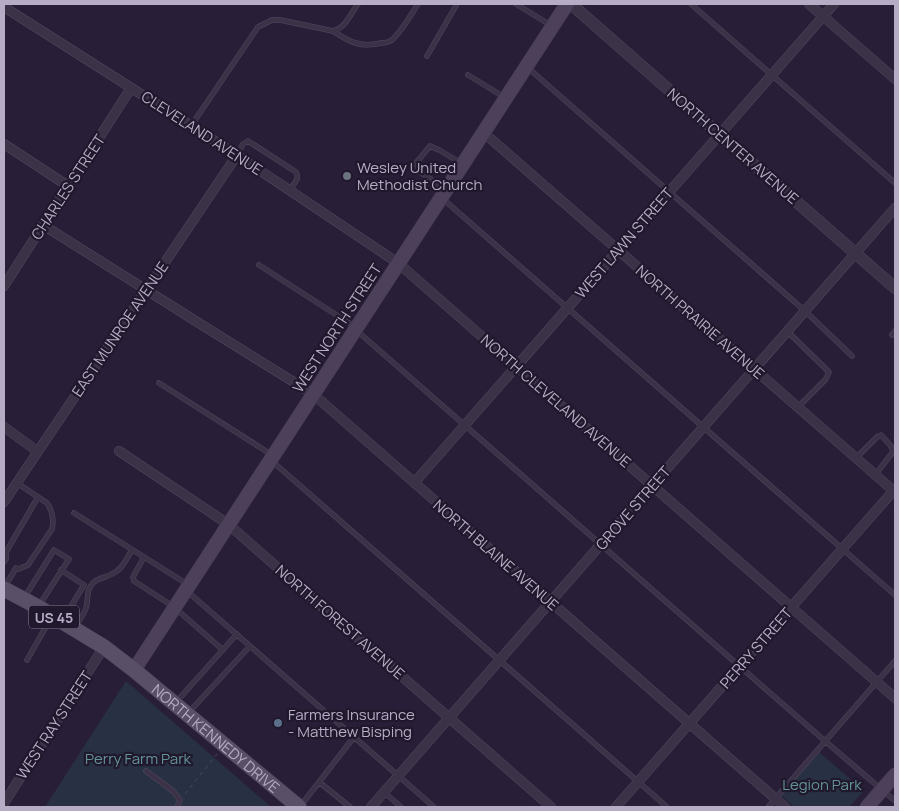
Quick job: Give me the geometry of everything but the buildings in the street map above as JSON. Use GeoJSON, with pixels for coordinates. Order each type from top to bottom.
{"type":"FeatureCollection","features":[{"type":"Feature","properties":{"kind":"main road","name":"WEST NORTH STREET"},"geometry":{"type":"LineString","coordinates":[[134,670],[567,4]]}},
{"type":"Feature","properties":{"kind":"main road","name":"US 45"},"geometry":{"type":"LineString","coordinates":[[4,589],[104,647],[134,670]]}},
{"type":"Feature","properties":{"kind":"main road","name":"NORTH KENNEDY DRIVE"},"geometry":{"type":"LineString","coordinates":[[134,670],[299,807]]}},
{"type":"Feature","properties":{"kind":"main road"},"geometry":{"type":"LineString","coordinates":[[867,807],[895,775]]}},
{"type":"Feature","properties":{"kind":"street","name":"NORTH CENTER AVENUE"},"geometry":{"type":"LineString","coordinates":[[571,4],[895,288]]}},
{"type":"Feature","properties":{"kind":"street"},"geometry":{"type":"LineString","coordinates":[[809,4],[895,79]]}},
{"type":"Feature","properties":{"kind":"street","name":"WEST LAWN STREET"},"geometry":{"type":"LineString","coordinates":[[414,483],[834,4]]}},
{"type":"Feature","properties":{"kind":"street","name":"CLEVELAND AVENUE"},"geometry":{"type":"LineString","coordinates":[[4,7],[237,155],[398,263]]}},
{"type":"Feature","properties":{"kind":"street","name":"CHARLES STREET"},"geometry":{"type":"LineString","coordinates":[[4,286],[131,88]]}},
{"type":"Feature","properties":{"kind":"street","name":"NORTH PRAIRIE AVENUE"},"geometry":{"type":"LineString","coordinates":[[483,132],[895,491]]}},
{"type":"Feature","properties":{"kind":"street"},"geometry":{"type":"LineString","coordinates":[[4,144],[68,186]]}},
{"type":"Feature","properties":{"kind":"street","name":"EAST MUNROE AVENUE"},"geometry":{"type":"LineString","coordinates":[[4,502],[237,155]]}},
{"type":"Feature","properties":{"kind":"street","name":"GROVE STREET"},"geometry":{"type":"LineString","coordinates":[[371,807],[895,208]]}},
{"type":"Feature","properties":{"kind":"street","name":"NORTH BLAINE AVENUE"},"geometry":{"type":"LineString","coordinates":[[43,225],[313,394],[785,807]]}},
{"type":"Feature","properties":{"kind":"street","name":"NORTH CLEVELAND AVENUE"},"geometry":{"type":"LineString","coordinates":[[398,263],[895,698]]}},
{"type":"Feature","properties":{"kind":"street"},"geometry":{"type":"LineString","coordinates":[[4,427],[38,451]]}},
{"type":"Feature","properties":{"kind":"street","name":"NORTH FOREST AVENUE"},"geometry":{"type":"LineString","coordinates":[[119,451],[228,524],[551,807]]}},
{"type":"Feature","properties":{"kind":"street","name":"PERRY STREET"},"geometry":{"type":"LineString","coordinates":[[616,807],[895,491]]}},
{"type":"Feature","properties":{"kind":"street","name":"WEST RAY STREET"},"geometry":{"type":"LineString","coordinates":[[4,803],[104,647]]}},
{"type":"Feature","properties":{"kind":"lane"},"geometry":{"type":"LineString","coordinates":[[332,31],[342,27],[358,4]]}},
{"type":"Feature","properties":{"kind":"lane"},"geometry":{"type":"LineString","coordinates":[[191,126],[258,27],[272,20],[280,20],[332,31],[347,41],[363,45],[376,45],[390,41],[406,24],[418,4]]}},
{"type":"Feature","properties":{"kind":"lane"},"geometry":{"type":"LineString","coordinates":[[426,56],[457,4]]}},
{"type":"Feature","properties":{"kind":"lane"},"geometry":{"type":"LineString","coordinates":[[516,4],[552,26]]}},
{"type":"Feature","properties":{"kind":"lane"},"geometry":{"type":"LineString","coordinates":[[691,4],[895,183]]}},
{"type":"Feature","properties":{"kind":"lane"},"geometry":{"type":"LineString","coordinates":[[526,66],[805,311],[852,356]]}},
{"type":"Feature","properties":{"kind":"lane"},"geometry":{"type":"LineString","coordinates":[[468,76],[505,98]]}},
{"type":"Feature","properties":{"kind":"lane"},"geometry":{"type":"LineString","coordinates":[[237,155],[243,144],[248,141],[296,172],[298,179],[290,190]]}},
{"type":"Feature","properties":{"kind":"lane"},"geometry":{"type":"LineString","coordinates":[[462,164],[430,146],[416,163],[420,172],[567,308],[895,595]]}},
{"type":"Feature","properties":{"kind":"lane"},"geometry":{"type":"LineString","coordinates":[[259,265],[356,329],[895,801]]}},
{"type":"Feature","properties":{"kind":"lane"},"geometry":{"type":"LineString","coordinates":[[787,332],[829,372],[826,379],[798,407]]}},
{"type":"Feature","properties":{"kind":"lane"},"geometry":{"type":"LineString","coordinates":[[159,383],[272,457],[667,807]]}},
{"type":"Feature","properties":{"kind":"lane"},"geometry":{"type":"LineString","coordinates":[[856,458],[878,436],[881,436],[891,446],[893,452],[875,475]]}},
{"type":"Feature","properties":{"kind":"lane"},"geometry":{"type":"LineString","coordinates":[[4,589],[16,568],[24,567],[31,562],[54,524],[47,503],[16,483]]}},
{"type":"Feature","properties":{"kind":"lane"},"geometry":{"type":"LineString","coordinates":[[4,562],[6,552],[38,497]]}},
{"type":"Feature","properties":{"kind":"lane"},"geometry":{"type":"LineString","coordinates":[[74,513],[144,557],[187,587],[250,646],[434,807]]}},
{"type":"Feature","properties":{"kind":"lane"},"geometry":{"type":"LineString","coordinates":[[24,599],[54,550],[69,559],[38,607]]}},
{"type":"Feature","properties":{"kind":"lane"},"geometry":{"type":"LineString","coordinates":[[63,622],[85,611],[87,597],[94,582],[115,573],[132,550]]}},
{"type":"Feature","properties":{"kind":"lane"},"geometry":{"type":"LineString","coordinates":[[144,557],[133,577],[134,581],[174,607],[223,650]]}},
{"type":"Feature","properties":{"kind":"lane"},"geometry":{"type":"LineString","coordinates":[[27,660],[63,622],[84,585],[61,570]]}},
{"type":"Feature","properties":{"kind":"lane"},"geometry":{"type":"LineString","coordinates":[[174,703],[237,634]]}},
{"type":"Feature","properties":{"kind":"lane"},"geometry":{"type":"LineString","coordinates":[[187,714],[250,646]]}},
{"type":"Feature","properties":{"kind":"lane"},"geometry":{"type":"LineString","coordinates":[[768,807],[895,661]]}},
{"type":"Feature","properties":{"kind":"lane"},"geometry":{"type":"LineString","coordinates":[[299,807],[354,737]]}},
{"type":"Feature","properties":{"kind":"lane"},"geometry":{"type":"LineString","coordinates":[[146,771],[173,790],[180,800],[177,807]]}},
{"type":"Feature","properties":{"kind":"lane"},"geometry":{"type":"LineString","coordinates":[[319,782],[350,807]]}},
{"type":"Feature","properties":{"kind":"lane"},"geometry":{"type":"LineString","coordinates":[[384,792],[401,807]]}},
{"type":"Feature","properties":{"kind":"path"},"geometry":{"type":"LineString","coordinates":[[180,800],[224,745]]}},
{"type":"Feature","properties":{"kind":"green space","name":"Perry Farm Park"},"geometry":{"type":"Polygon","coordinates":[[[126,681],[271,807],[45,807],[126,681]]]}},
{"type":"Feature","properties":{"kind":"green space","name":"Legion Park"},"geometry":{"type":"Polygon","coordinates":[[[819,752],[864,791],[849,807],[794,807],[781,795],[819,752]]]}},
{"type":"Feature","properties":{"kind":"place","name":"Wesley United Methodist Church"},"geometry":{"type":"Point","coordinates":[347,176]}},
{"type":"Feature","properties":{"kind":"place","name":"Farmers Insurance - Matthew Bisping"},"geometry":{"type":"Point","coordinates":[278,723]}}]}
